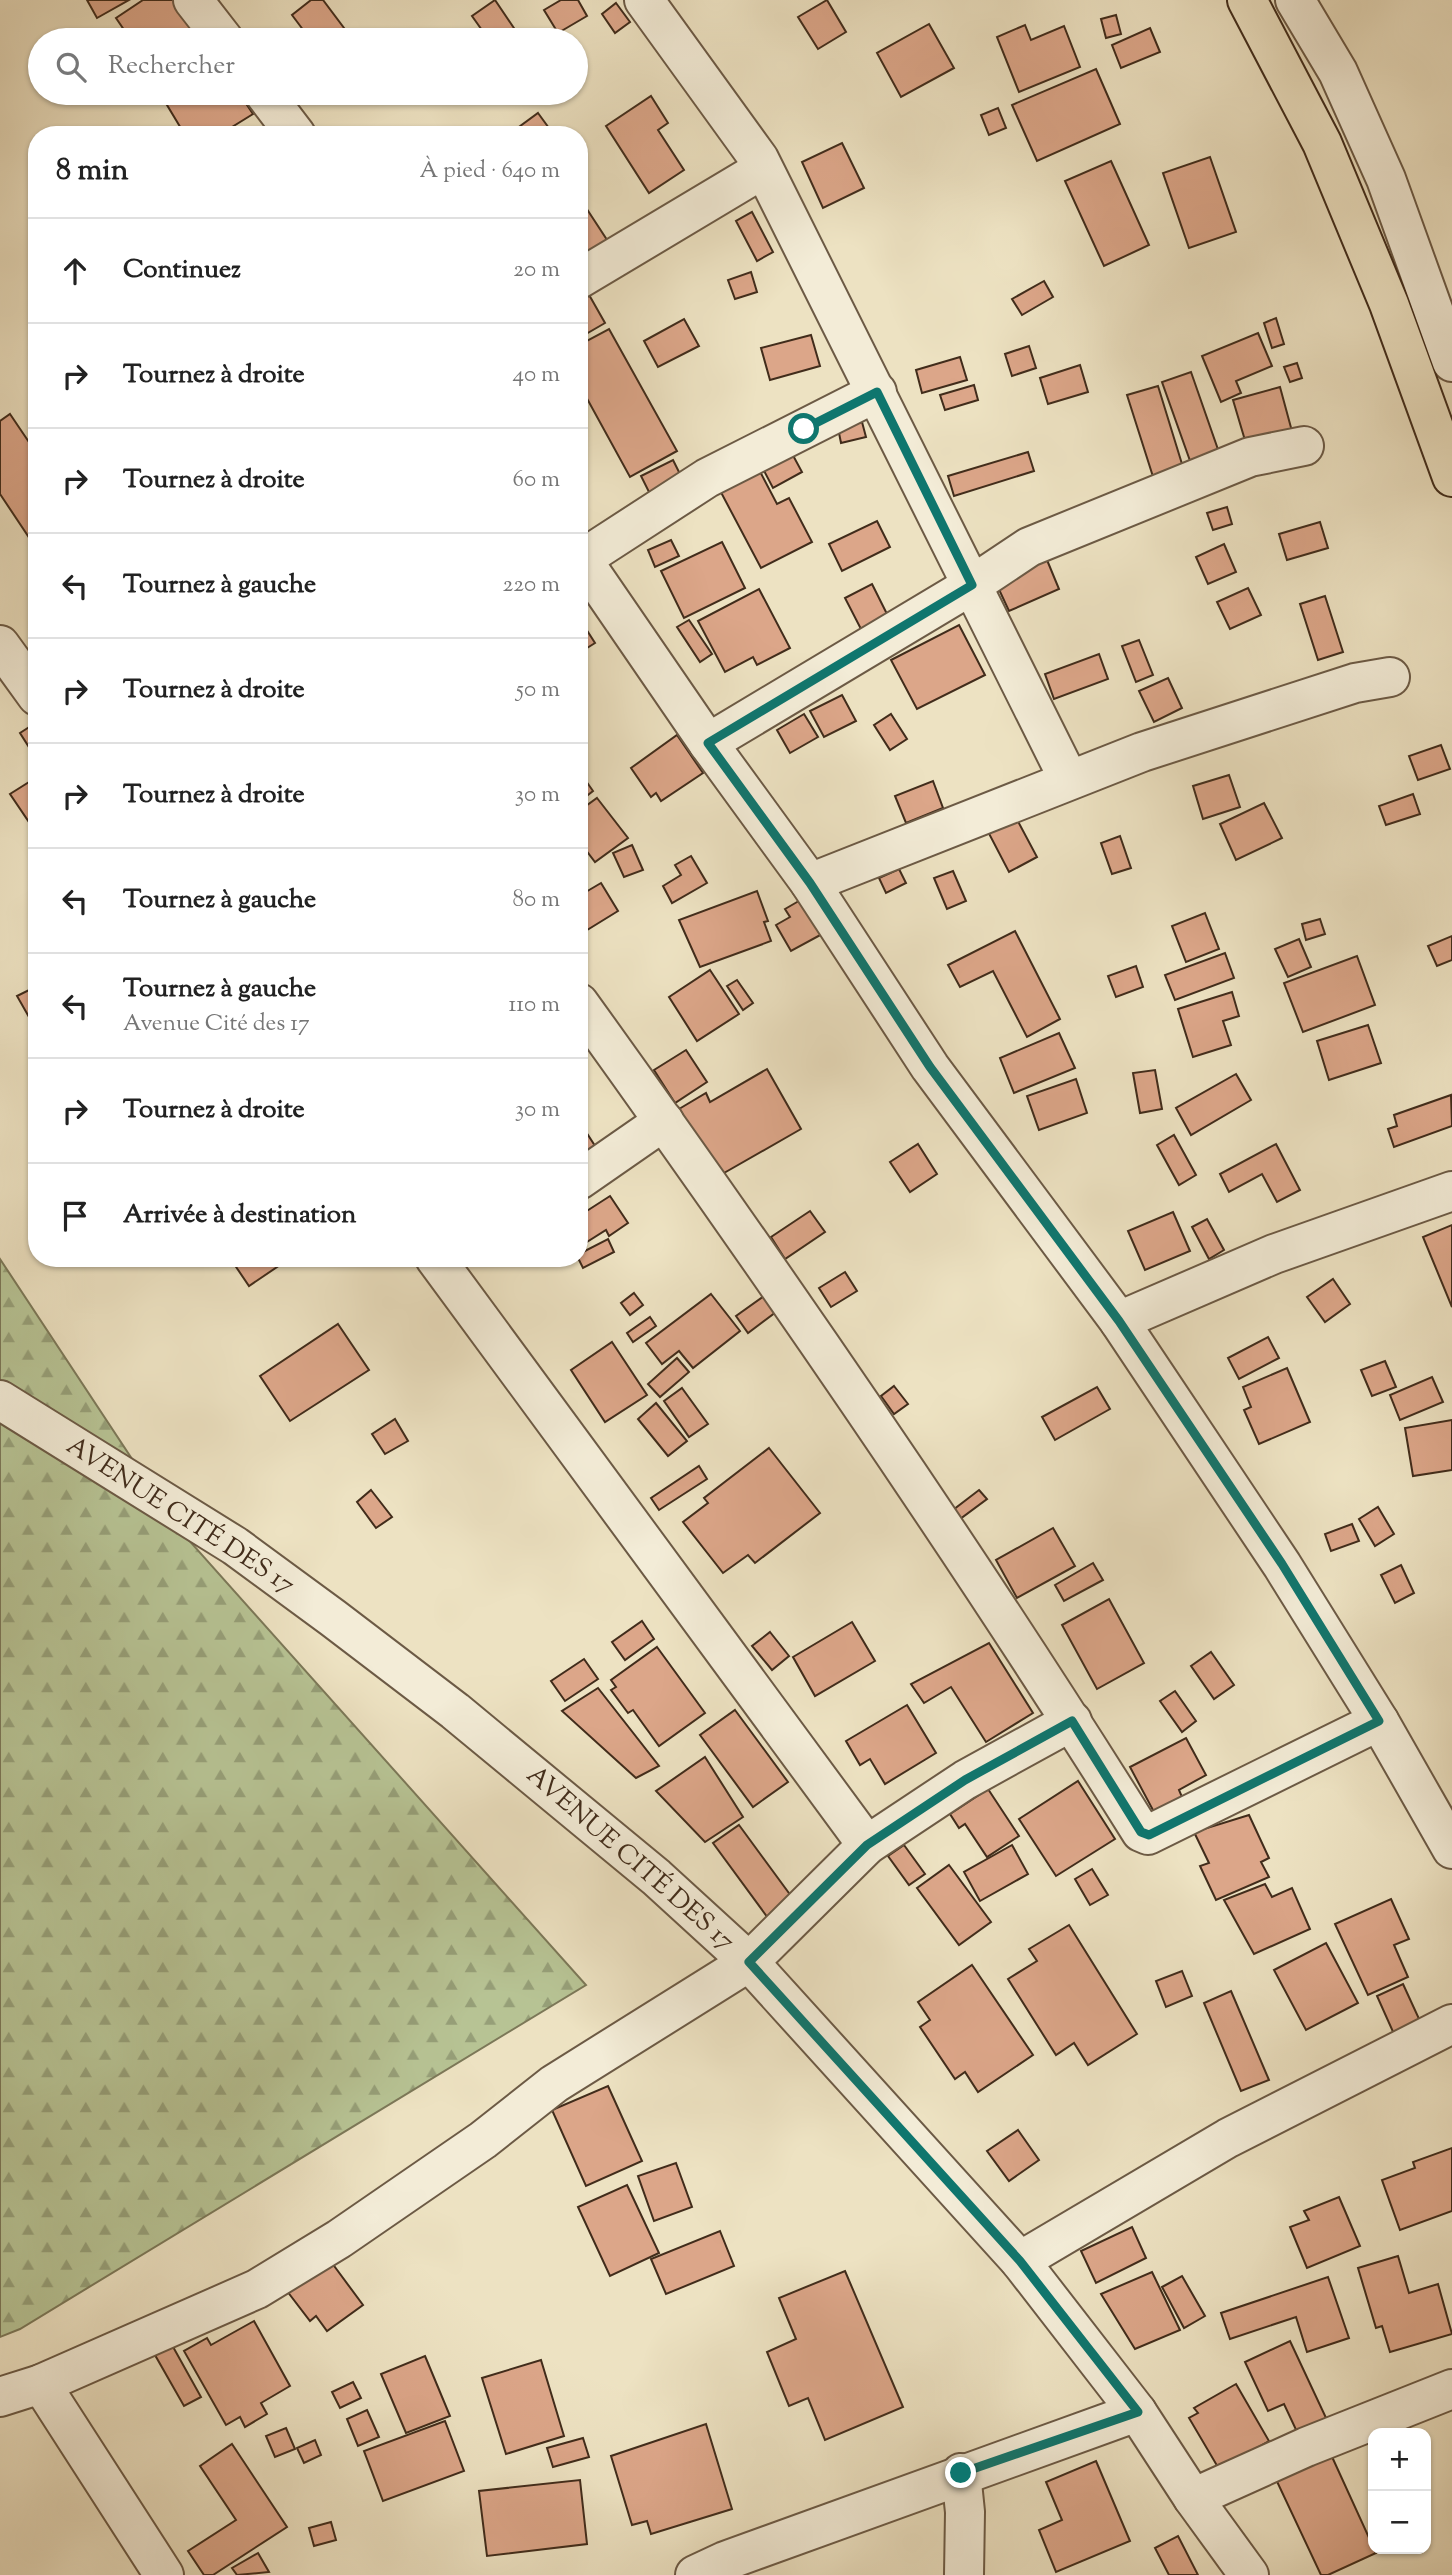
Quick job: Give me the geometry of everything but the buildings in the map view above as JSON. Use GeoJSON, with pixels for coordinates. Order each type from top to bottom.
{"type":"FeatureCollection","features":[{"type":"Feature","properties":{"kind":"main road"},"geometry":{"type":"LineString","coordinates":[[1247,0],[1322,144],[1389,303],[1452,477]]}},
{"type":"Feature","properties":{"kind":"street"},"geometry":{"type":"LineString","coordinates":[[193,0],[215,28]]}},
{"type":"Feature","properties":{"kind":"street"},"geometry":{"type":"LineString","coordinates":[[644,0],[763,169],[1069,780]]}},
{"type":"Feature","properties":{"kind":"street"},"geometry":{"type":"LineString","coordinates":[[1295,0],[1349,96],[1442,301],[1452,362]]}},
{"type":"Feature","properties":{"kind":"street"},"geometry":{"type":"LineString","coordinates":[[272,105],[287,126]]}},
{"type":"Feature","properties":{"kind":"street"},"geometry":{"type":"LineString","coordinates":[[588,274],[763,169]]}},
{"type":"Feature","properties":{"kind":"street"},"geometry":{"type":"LineString","coordinates":[[588,552],[707,478],[877,392]]}},
{"type":"Feature","properties":{"kind":"street"},"geometry":{"type":"LineString","coordinates":[[708,743],[972,585],[1029,547],[1250,457],[1304,446]]}},
{"type":"Feature","properties":{"kind":"street"},"geometry":{"type":"LineString","coordinates":[[588,569],[708,743],[810,883],[930,1067],[1119,1321],[1282,1564],[1379,1721],[1452,1849]]}},
{"type":"Feature","properties":{"kind":"street"},"geometry":{"type":"LineString","coordinates":[[0,645],[28,684]]}},
{"type":"Feature","properties":{"kind":"street"},"geometry":{"type":"LineString","coordinates":[[810,883],[1142,752],[1355,683],[1390,677]]}},
{"type":"Feature","properties":{"kind":"street"},"geometry":{"type":"LineString","coordinates":[[588,1015],[664,1121],[1072,1721],[1141,1832],[1149,1835],[1379,1721]]}},
{"type":"Feature","properties":{"kind":"street"},"geometry":{"type":"LineString","coordinates":[[588,1174],[664,1121]]}},
{"type":"Feature","properties":{"kind":"street"},"geometry":{"type":"LineString","coordinates":[[1119,1321],[1274,1254],[1452,1191]]}},
{"type":"Feature","properties":{"kind":"street"},"geometry":{"type":"LineString","coordinates":[[453,1267],[867,1845]]}},
{"type":"Feature","properties":{"kind":"street","name":"AVENUE CITÉ DES 17"},"geometry":{"type":"LineString","coordinates":[[0,1400],[235,1546],[334,1618],[456,1711],[656,1877],[749,1962],[1020,2261],[1138,2412],[1193,2498],[1249,2575]]}},
{"type":"Feature","properties":{"kind":"street"},"geometry":{"type":"LineString","coordinates":[[0,2397],[41,2384],[257,2289],[339,2239],[483,2140],[554,2084],[749,1962],[867,1845],[965,1780],[1072,1721]]}},
{"type":"Feature","properties":{"kind":"street"},"geometry":{"type":"LineString","coordinates":[[1020,2261],[1228,2138],[1452,2024]]}},
{"type":"Feature","properties":{"kind":"street"},"geometry":{"type":"LineString","coordinates":[[41,2384],[164,2575]]}},
{"type":"Feature","properties":{"kind":"street"},"geometry":{"type":"LineString","coordinates":[[1193,2498],[1306,2447],[1452,2389]]}},
{"type":"Feature","properties":{"kind":"street"},"geometry":{"type":"LineString","coordinates":[[695,2575],[725,2561],[961,2473],[1138,2412]]}},
{"type":"Feature","properties":{"kind":"street"},"geometry":{"type":"LineString","coordinates":[[961,2473],[965,2512],[964,2575]]}},
{"type":"Feature","properties":{"kind":"green space"},"geometry":{"type":"Polygon","coordinates":[[[0,1259],[177,1527],[586,1985],[20,2329],[0,2337],[0,1259]]]}},
{"type":"Feature","properties":{"kind":"route"},"geometry":{"type":"LineString","coordinates":[[804,429],[877,392],[972,585],[708,743],[810,883],[930,1067],[1119,1321],[1282,1564],[1379,1721],[1149,1835],[1141,1832],[1072,1721],[965,1780],[867,1845],[749,1962],[1020,2261],[1138,2412],[961,2473]]}}]}
